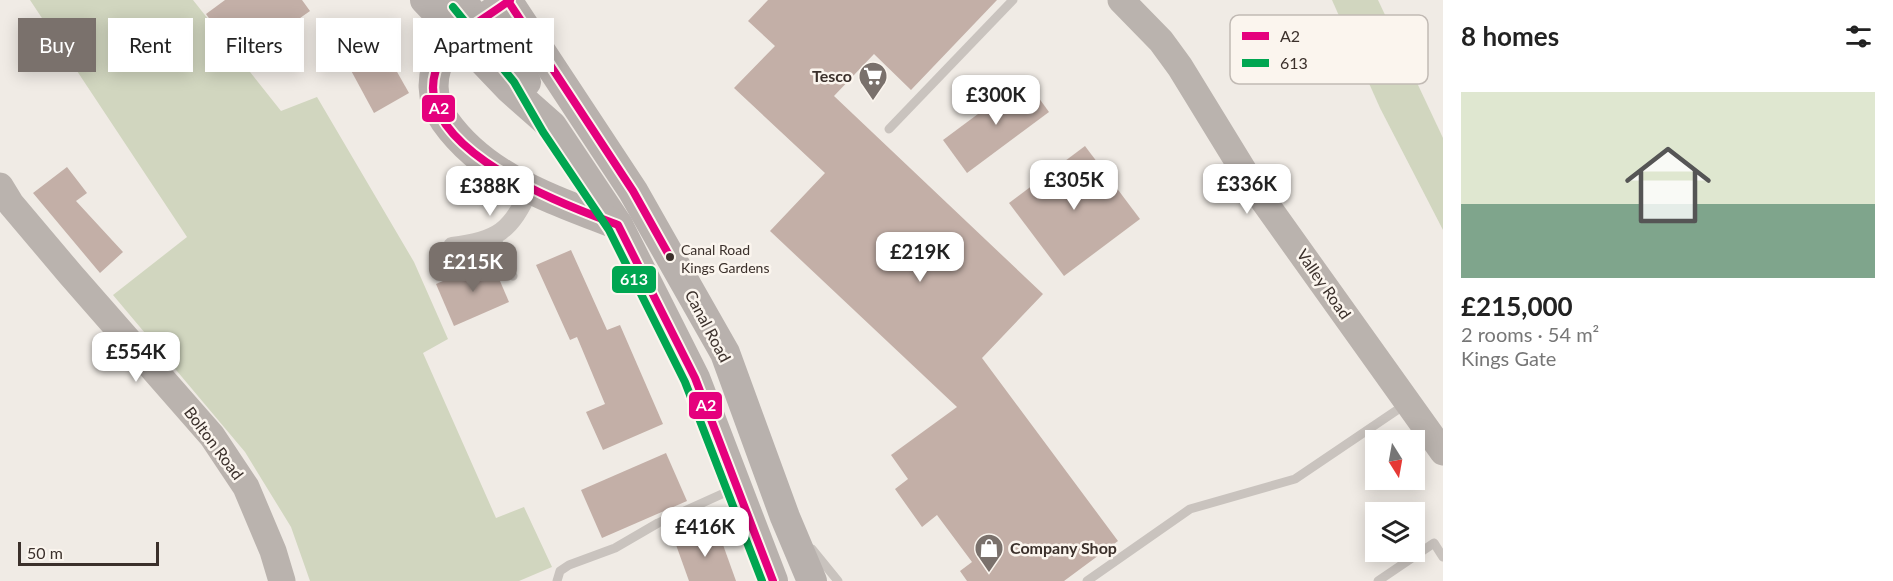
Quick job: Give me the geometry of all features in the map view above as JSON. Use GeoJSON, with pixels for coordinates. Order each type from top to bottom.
{"type":"FeatureCollection","features":[{"type":"Feature","properties":{"kind":"main road"},"geometry":{"type":"LineString","coordinates":[[425,0],[453,18]]}},
{"type":"Feature","properties":{"kind":"main road"},"geometry":{"type":"LineString","coordinates":[[461,0],[467,18]]}},
{"type":"Feature","properties":{"kind":"main road"},"geometry":{"type":"LineString","coordinates":[[486,18],[508,0]]}},
{"type":"Feature","properties":{"kind":"main road","name":"Canal Road"},"geometry":{"type":"LineString","coordinates":[[508,0],[633,191],[725,354],[785,518],[812,581]]}},
{"type":"Feature","properties":{"kind":"main road"},"geometry":{"type":"LineString","coordinates":[[436,72],[433,90],[441,115],[458,140],[479,160],[530,189],[618,225]]}},
{"type":"Feature","properties":{"kind":"main road","name":"Canal Road"},"geometry":{"type":"LineString","coordinates":[[518,72],[618,225],[695,378],[773,581]]}},
{"type":"Feature","properties":{"kind":"street","name":"Valley Road"},"geometry":{"type":"LineString","coordinates":[[1121,0],[1167,50],[1253,186],[1443,452]]}},
{"type":"Feature","properties":{"kind":"street","name":"Bolton Road"},"geometry":{"type":"LineString","coordinates":[[0,186],[11,204],[71,275],[212,436],[246,487],[273,551],[282,581]]}},
{"type":"Feature","properties":{"kind":"street"},"geometry":{"type":"LineString","coordinates":[[452,246],[479,243],[496,237],[518,216],[530,189]]}},
{"type":"Feature","properties":{"kind":"lane"},"geometry":{"type":"LineString","coordinates":[[889,129],[1013,0]]}},
{"type":"Feature","properties":{"kind":"lane"},"geometry":{"type":"LineString","coordinates":[[496,237],[513,276]]}},
{"type":"Feature","properties":{"kind":"lane"},"geometry":{"type":"LineString","coordinates":[[1087,581],[1190,509],[1295,479],[1408,403]]}},
{"type":"Feature","properties":{"kind":"lane"},"geometry":{"type":"LineString","coordinates":[[693,531],[729,515],[742,499]]}},
{"type":"Feature","properties":{"kind":"lane"},"geometry":{"type":"LineString","coordinates":[[557,581],[561,571],[569,565],[615,548],[658,523],[742,499]]}},
{"type":"Feature","properties":{"kind":"lane"},"geometry":{"type":"LineString","coordinates":[[785,518],[838,581]]}},
{"type":"Feature","properties":{"kind":"lane"},"geometry":{"type":"LineString","coordinates":[[1378,581],[1439,541],[1443,557]]}},
{"type":"Feature","properties":{"kind":"green space"},"geometry":{"type":"Polygon","coordinates":[[[30,0],[193,0],[207,18],[205,18],[205,72],[250,72],[281,111],[317,97],[414,262],[448,339],[423,353],[496,518],[524,507],[552,567],[519,581],[310,581],[291,527],[245,452],[113,295],[187,237],[78,72],[96,72],[96,18],[42,18],[30,0]]]}},
{"type":"Feature","properties":{"kind":"green space"},"geometry":{"type":"Polygon","coordinates":[[[1332,0],[1378,0],[1385,15],[1339,15],[1332,0]]]}},
{"type":"Feature","properties":{"kind":"green space"},"geometry":{"type":"Polygon","coordinates":[[[1369,84],[1418,84],[1443,138],[1443,230],[1369,84]]]}},
{"type":"Feature","properties":{"kind":"building"},"geometry":{"type":"Polygon","coordinates":[[[225,0],[302,0],[310,11],[300,18],[209,18],[206,14],[225,0]]]}},
{"type":"Feature","properties":{"kind":"building"},"geometry":{"type":"Polygon","coordinates":[[[768,0],[997,0],[911,90],[874,54],[834,96],[1043,294],[982,358],[1118,541],[1064,581],[967,581],[960,571],[972,562],[937,515],[922,527],[895,489],[908,479],[891,455],[957,407],[770,231],[825,173],[734,88],[775,46],[748,21],[768,0]]]}},
{"type":"Feature","properties":{"kind":"building"},"geometry":{"type":"Polygon","coordinates":[[[352,72],[397,72],[409,93],[374,113],[352,72]]]}},
{"type":"Feature","properties":{"kind":"building"},"geometry":{"type":"Polygon","coordinates":[[[1025,79],[1049,112],[967,173],[943,140],[1025,79]]]}},
{"type":"Feature","properties":{"kind":"building"},"geometry":{"type":"Polygon","coordinates":[[[1085,146],[1140,219],[1064,276],[1009,203],[1085,146]]]}},
{"type":"Feature","properties":{"kind":"building"},"geometry":{"type":"Polygon","coordinates":[[[67,167],[87,193],[76,201],[123,252],[100,273],[33,193],[67,167]]]}},
{"type":"Feature","properties":{"kind":"building"},"geometry":{"type":"Polygon","coordinates":[[[571,250],[607,330],[620,325],[663,424],[603,450],[586,412],[605,404],[577,337],[570,340],[536,265],[571,250]]]}},
{"type":"Feature","properties":{"kind":"building"},"geometry":{"type":"Polygon","coordinates":[[[491,260],[509,302],[454,326],[436,284],[491,260]]]}},
{"type":"Feature","properties":{"kind":"building"},"geometry":{"type":"Polygon","coordinates":[[[666,453],[687,501],[602,538],[581,490],[666,453]]]}},
{"type":"Feature","properties":{"kind":"building"},"geometry":{"type":"Polygon","coordinates":[[[717,528],[736,581],[689,581],[675,542],[717,528]]]}},
{"type":"Feature","properties":{"kind":"transit line","name":"A2"},"geometry":{"type":"LineString","coordinates":[[510,0],[465,32],[449,46],[443,55],[433,86],[440,115],[461,141],[490,165],[560,202],[618,225],[695,378],[773,581]]}},
{"type":"Feature","properties":{"kind":"transit line","name":"A2"},"geometry":{"type":"LineString","coordinates":[[508,1],[633,191],[670,257]]}},
{"type":"Feature","properties":{"kind":"transit line","name":"613"},"geometry":{"type":"LineString","coordinates":[[453,7],[514,82],[543,132],[609,230],[685,382],[762,581]]}},
{"type":"Feature","properties":{"kind":"place","name":"Tesco"},"geometry":{"type":"Point","coordinates":[873,102]}},
{"type":"Feature","properties":{"kind":"place","name":"Canal Road Kings Gardens"},"geometry":{"type":"Point","coordinates":[670,257]}},
{"type":"Feature","properties":{"kind":"place","name":"Company Shop"},"geometry":{"type":"Point","coordinates":[989,574]}}]}
